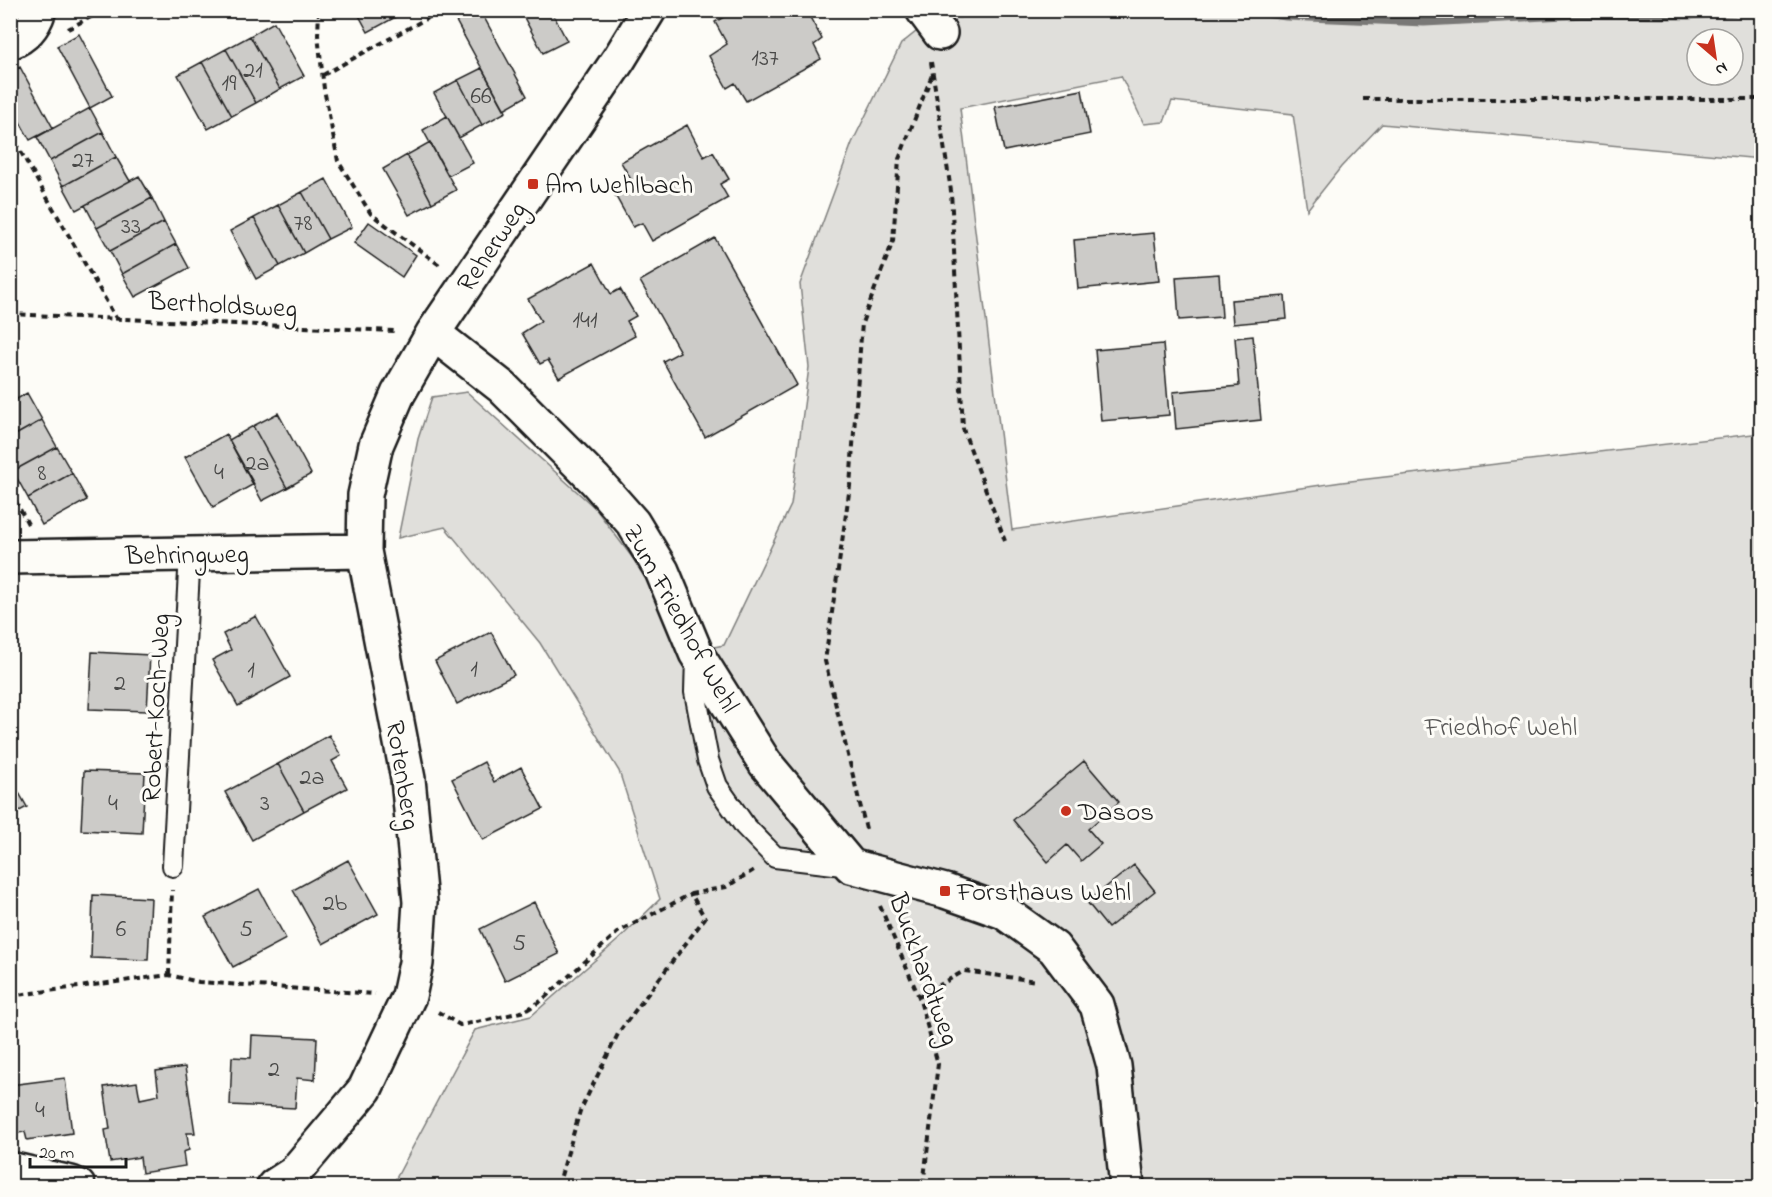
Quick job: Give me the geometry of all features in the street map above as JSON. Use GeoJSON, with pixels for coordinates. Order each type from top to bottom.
{"type":"FeatureCollection","features":[{"type":"Feature","properties":{"kind":"street"},"geometry":{"type":"LineString","coordinates":[[10,42],[28,32],[35,23],[39,10]]}},
{"type":"Feature","properties":{"kind":"street","name":"Reherweg"},"geometry":{"type":"LineString","coordinates":[[433,333],[619,59],[649,10]]}},
{"type":"Feature","properties":{"kind":"street","name":"Zum Friedhof Wehl"},"geometry":{"type":"LineString","coordinates":[[433,333],[502,387],[595,480],[633,523],[662,571],[696,653],[765,763],[863,869]]}},
{"type":"Feature","properties":{"kind":"street","name":"Rotenberg"},"geometry":{"type":"LineString","coordinates":[[274,1186],[294,1173],[365,1089],[409,996],[416,963],[420,902],[408,779],[364,551],[365,495],[376,445],[398,394],[433,333]]}},
{"type":"Feature","properties":{"kind":"street","name":"Behringweg"},"geometry":{"type":"LineString","coordinates":[[10,557],[364,551]]}},
{"type":"Feature","properties":{"kind":"street"},"geometry":{"type":"LineString","coordinates":[[863,869],[945,891],[1004,912],[1054,948],[1097,1005],[1114,1066],[1127,1186]]}},
{"type":"Feature","properties":{"kind":"street"},"geometry":{"type":"LineString","coordinates":[[10,1169],[78,1186]]}},
{"type":"Feature","properties":{"kind":"lane","name":"Robert-Koch-Weg"},"geometry":{"type":"LineString","coordinates":[[173,866],[190,553]]}},
{"type":"Feature","properties":{"kind":"lane"},"geometry":{"type":"LineString","coordinates":[[696,653],[695,692],[702,737],[717,786],[746,826],[774,857],[863,869]]}},
{"type":"Feature","properties":{"kind":"path"},"geometry":{"type":"LineString","coordinates":[[319,10],[318,35],[323,75],[338,161],[371,214],[465,284]]}},
{"type":"Feature","properties":{"kind":"path"},"geometry":{"type":"LineString","coordinates":[[323,75],[442,10]]}},
{"type":"Feature","properties":{"kind":"path","name":"Buckhardtweg"},"geometry":{"type":"LineString","coordinates":[[923,1186],[938,1064],[919,997],[863,869],[825,661],[850,486],[862,323],[893,241],[899,159],[932,75],[951,191],[963,429],[1005,541]]}},
{"type":"Feature","properties":{"kind":"path"},"geometry":{"type":"LineString","coordinates":[[1363,99],[1761,99]]}},
{"type":"Feature","properties":{"kind":"path"},"geometry":{"type":"LineString","coordinates":[[10,133],[117,319]]}},
{"type":"Feature","properties":{"kind":"path","name":"Bertholdsweg"},"geometry":{"type":"LineString","coordinates":[[10,314],[433,333]]}},
{"type":"Feature","properties":{"kind":"path"},"geometry":{"type":"LineString","coordinates":[[10,996],[169,975],[199,982],[409,996],[460,1025],[488,1020],[525,1011],[542,1001],[618,932],[691,894],[726,887],[774,857]]}},
{"type":"Feature","properties":{"kind":"path"},"geometry":{"type":"LineString","coordinates":[[169,975],[173,866]]}},
{"type":"Feature","properties":{"kind":"path"},"geometry":{"type":"LineString","coordinates":[[558,1186],[580,1111],[619,1032],[705,918],[691,894]]}},
{"type":"Feature","properties":{"kind":"path"},"geometry":{"type":"LineString","coordinates":[[919,997],[964,971],[1038,982]]}},
{"type":"Feature","properties":{"kind":"green space","name":"Friedhof Wehl"},"geometry":{"type":"Polygon","coordinates":[[[942,11],[1761,11],[1761,159],[1382,124],[1341,167],[1307,210],[1293,114],[1172,101],[1164,122],[1144,124],[1121,76],[960,108],[1012,530],[1342,482],[1761,433],[1761,1186],[392,1186],[475,1030],[531,1016],[618,940],[660,899],[619,771],[540,643],[445,527],[398,538],[418,439],[432,397],[467,392],[595,508],[644,573],[678,654],[724,645],[791,505],[809,367],[800,284],[852,143],[901,44],[942,11]]]}},
{"type":"Feature","properties":{"kind":"building"},"geometry":{"type":"Polygon","coordinates":[[[356,10],[387,10],[392,19],[368,32],[356,10]]]}},
{"type":"Feature","properties":{"kind":"building"},"geometry":{"type":"Polygon","coordinates":[[[387,10],[408,10],[392,19],[387,10]]]}},
{"type":"Feature","properties":{"kind":"building"},"geometry":{"type":"Polygon","coordinates":[[[475,10],[480,10],[527,96],[504,109],[456,21],[475,10]]]}},
{"type":"Feature","properties":{"kind":"building"},"geometry":{"type":"Polygon","coordinates":[[[520,10],[551,10],[567,41],[543,53],[520,10]]]}},
{"type":"Feature","properties":{"kind":"building"},"geometry":{"type":"Polygon","coordinates":[[[736,10],[794,10],[798,17],[807,12],[822,39],[814,45],[821,59],[746,101],[735,83],[727,88],[709,56],[727,44],[715,22],[736,10]]]}},
{"type":"Feature","properties":{"kind":"building"},"geometry":{"type":"Polygon","coordinates":[[[274,22],[304,76],[280,89],[250,36],[274,22]]]}},
{"type":"Feature","properties":{"kind":"building"},"geometry":{"type":"Polygon","coordinates":[[[79,34],[112,96],[90,108],[57,46],[79,34]]]}},
{"type":"Feature","properties":{"kind":"building"},"geometry":{"type":"Polygon","coordinates":[[[250,36],[280,89],[256,103],[226,49],[250,36]]]}},
{"type":"Feature","properties":{"kind":"building"},"geometry":{"type":"Polygon","coordinates":[[[226,49],[256,103],[232,116],[202,62],[226,49]]]}},
{"type":"Feature","properties":{"kind":"building"},"geometry":{"type":"Polygon","coordinates":[[[202,62],[232,116],[208,129],[178,75],[202,62]]]}},
{"type":"Feature","properties":{"kind":"building"},"geometry":{"type":"Polygon","coordinates":[[[20,67],[53,128],[30,140],[10,104],[10,72],[20,67]]]}},
{"type":"Feature","properties":{"kind":"building"},"geometry":{"type":"Polygon","coordinates":[[[482,68],[506,112],[482,125],[458,80],[482,68]]]}},
{"type":"Feature","properties":{"kind":"building"},"geometry":{"type":"Polygon","coordinates":[[[458,80],[482,125],[459,138],[434,93],[458,80]]]}},
{"type":"Feature","properties":{"kind":"building"},"geometry":{"type":"Polygon","coordinates":[[[1082,90],[1090,134],[1004,151],[995,107],[1082,90]]]}},
{"type":"Feature","properties":{"kind":"building"},"geometry":{"type":"Polygon","coordinates":[[[90,108],[103,132],[50,161],[37,137],[90,108]]]}},
{"type":"Feature","properties":{"kind":"building"},"geometry":{"type":"Polygon","coordinates":[[[447,116],[473,163],[448,176],[423,130],[447,116]]]}},
{"type":"Feature","properties":{"kind":"building"},"geometry":{"type":"Polygon","coordinates":[[[687,125],[704,157],[713,152],[729,179],[720,184],[728,198],[652,241],[642,223],[633,227],[615,195],[634,185],[621,162],[687,125]]]}},
{"type":"Feature","properties":{"kind":"building"},"geometry":{"type":"Polygon","coordinates":[[[103,132],[116,157],[63,186],[50,161],[103,132]]]}},
{"type":"Feature","properties":{"kind":"building"},"geometry":{"type":"Polygon","coordinates":[[[430,142],[456,190],[432,203],[407,155],[430,142]]]}},
{"type":"Feature","properties":{"kind":"building"},"geometry":{"type":"Polygon","coordinates":[[[407,155],[432,203],[409,215],[383,169],[407,155]]]}},
{"type":"Feature","properties":{"kind":"building"},"geometry":{"type":"Polygon","coordinates":[[[116,157],[130,181],[76,210],[63,186],[116,157]]]}},
{"type":"Feature","properties":{"kind":"building"},"geometry":{"type":"Polygon","coordinates":[[[139,176],[152,198],[97,228],[85,205],[139,176]]]}},
{"type":"Feature","properties":{"kind":"building"},"geometry":{"type":"Polygon","coordinates":[[[326,179],[352,227],[328,239],[302,192],[326,179]]]}},
{"type":"Feature","properties":{"kind":"building"},"geometry":{"type":"Polygon","coordinates":[[[302,192],[328,239],[304,253],[278,205],[302,192]]]}},
{"type":"Feature","properties":{"kind":"building"},"geometry":{"type":"Polygon","coordinates":[[[152,198],[164,222],[110,251],[97,228],[152,198]]]}},
{"type":"Feature","properties":{"kind":"building"},"geometry":{"type":"Polygon","coordinates":[[[278,205],[304,253],[280,266],[254,218],[278,205]]]}},
{"type":"Feature","properties":{"kind":"building"},"geometry":{"type":"Polygon","coordinates":[[[254,218],[280,266],[256,279],[230,231],[254,218]]]}},
{"type":"Feature","properties":{"kind":"building"},"geometry":{"type":"Polygon","coordinates":[[[164,222],[176,244],[122,274],[110,251],[164,222]]]}},
{"type":"Feature","properties":{"kind":"building"},"geometry":{"type":"Polygon","coordinates":[[[369,222],[416,255],[402,277],[354,243],[369,222]]]}},
{"type":"Feature","properties":{"kind":"building"},"geometry":{"type":"Polygon","coordinates":[[[1154,233],[1159,281],[1078,289],[1074,240],[1154,233]]]}},
{"type":"Feature","properties":{"kind":"building"},"geometry":{"type":"Polygon","coordinates":[[[715,238],[797,385],[705,437],[663,361],[680,352],[640,281],[715,238]]]}},
{"type":"Feature","properties":{"kind":"building"},"geometry":{"type":"Polygon","coordinates":[[[176,244],[189,268],[135,297],[122,274],[176,244]]]}},
{"type":"Feature","properties":{"kind":"building"},"geometry":{"type":"Polygon","coordinates":[[[594,263],[611,294],[620,289],[636,316],[627,321],[635,336],[559,378],[548,360],[540,364],[522,333],[541,321],[528,299],[594,263]]]}},
{"type":"Feature","properties":{"kind":"building"},"geometry":{"type":"Polygon","coordinates":[[[1219,274],[1222,317],[1179,320],[1176,277],[1219,274]]]}},
{"type":"Feature","properties":{"kind":"building"},"geometry":{"type":"Polygon","coordinates":[[[1285,296],[1287,319],[1233,324],[1231,300],[1285,296]]]}},
{"type":"Feature","properties":{"kind":"building"},"geometry":{"type":"Polygon","coordinates":[[[1253,336],[1261,420],[1176,429],[1173,392],[1239,386],[1235,338],[1253,336]]]}},
{"type":"Feature","properties":{"kind":"building"},"geometry":{"type":"Polygon","coordinates":[[[1163,344],[1169,415],[1101,421],[1095,350],[1163,344]]]}},
{"type":"Feature","properties":{"kind":"building"},"geometry":{"type":"Polygon","coordinates":[[[27,393],[42,420],[10,438],[10,403],[27,393]]]}},
{"type":"Feature","properties":{"kind":"building"},"geometry":{"type":"Polygon","coordinates":[[[278,413],[311,474],[287,488],[253,426],[278,413]]]}},
{"type":"Feature","properties":{"kind":"building"},"geometry":{"type":"Polygon","coordinates":[[[42,420],[57,447],[13,471],[10,467],[10,438],[42,420]]]}},
{"type":"Feature","properties":{"kind":"building"},"geometry":{"type":"Polygon","coordinates":[[[253,426],[287,488],[262,501],[229,440],[253,426]]]}},
{"type":"Feature","properties":{"kind":"building"},"geometry":{"type":"Polygon","coordinates":[[[226,434],[254,484],[213,507],[185,457],[226,434]]]}},
{"type":"Feature","properties":{"kind":"building"},"geometry":{"type":"Polygon","coordinates":[[[57,447],[72,473],[28,498],[13,471],[57,447]]]}},
{"type":"Feature","properties":{"kind":"building"},"geometry":{"type":"Polygon","coordinates":[[[72,473],[87,500],[42,525],[28,498],[72,473]]]}},
{"type":"Feature","properties":{"kind":"building"},"geometry":{"type":"Polygon","coordinates":[[[256,616],[290,677],[238,706],[212,660],[231,650],[223,634],[256,616]]]}},
{"type":"Feature","properties":{"kind":"building"},"geometry":{"type":"Polygon","coordinates":[[[491,632],[514,675],[457,704],[435,661],[491,632]]]}},
{"type":"Feature","properties":{"kind":"building"},"geometry":{"type":"Polygon","coordinates":[[[92,652],[150,655],[147,711],[89,709],[92,652]]]}},
{"type":"Feature","properties":{"kind":"building"},"geometry":{"type":"Polygon","coordinates":[[[329,735],[341,756],[332,761],[347,788],[304,811],[278,764],[329,735]]]}},
{"type":"Feature","properties":{"kind":"building","name":"Dasos"},"geometry":{"type":"Polygon","coordinates":[[[1084,761],[1119,802],[1088,829],[1101,844],[1081,861],[1067,845],[1048,862],[1013,820],[1084,761]]]}},
{"type":"Feature","properties":{"kind":"building"},"geometry":{"type":"Polygon","coordinates":[[[484,762],[494,782],[521,767],[543,809],[483,840],[452,779],[484,762]]]}},
{"type":"Feature","properties":{"kind":"building"},"geometry":{"type":"Polygon","coordinates":[[[278,764],[304,811],[252,840],[225,792],[278,764]]]}},
{"type":"Feature","properties":{"kind":"building"},"geometry":{"type":"Polygon","coordinates":[[[84,771],[145,773],[142,833],[81,830],[84,771]]]}},
{"type":"Feature","properties":{"kind":"building"},"geometry":{"type":"Polygon","coordinates":[[[10,777],[27,807],[10,816],[10,777]]]}},
{"type":"Feature","properties":{"kind":"building"},"geometry":{"type":"Polygon","coordinates":[[[348,860],[378,914],[323,944],[293,890],[348,860]]]}},
{"type":"Feature","properties":{"kind":"building"},"geometry":{"type":"Polygon","coordinates":[[[1134,865],[1155,891],[1108,928],[1087,902],[1134,865]]]}},
{"type":"Feature","properties":{"kind":"building"},"geometry":{"type":"Polygon","coordinates":[[[259,889],[286,939],[233,967],[205,917],[259,889]]]}},
{"type":"Feature","properties":{"kind":"building"},"geometry":{"type":"Polygon","coordinates":[[[93,895],[151,898],[148,960],[91,958],[93,895]]]}},
{"type":"Feature","properties":{"kind":"building"},"geometry":{"type":"Polygon","coordinates":[[[534,902],[559,954],[505,981],[480,929],[534,902]]]}},
{"type":"Feature","properties":{"kind":"building"},"geometry":{"type":"Polygon","coordinates":[[[252,1035],[317,1038],[315,1080],[297,1078],[295,1108],[230,1105],[232,1057],[251,1058],[252,1035]]]}},
{"type":"Feature","properties":{"kind":"building"},"geometry":{"type":"Polygon","coordinates":[[[185,1067],[195,1133],[187,1133],[189,1150],[183,1152],[185,1166],[142,1173],[140,1157],[110,1162],[105,1130],[110,1129],[104,1087],[137,1082],[140,1099],[159,1095],[156,1071],[185,1067]]]}},
{"type":"Feature","properties":{"kind":"building"},"geometry":{"type":"Polygon","coordinates":[[[65,1078],[72,1133],[27,1140],[25,1132],[10,1134],[10,1085],[65,1078]]]}},
{"type":"Feature","properties":{"kind":"waterway"},"geometry":{"type":"LineString","coordinates":[[959,14],[963,10]]}},
{"type":"Feature","properties":{"kind":"waterway"},"geometry":{"type":"LineString","coordinates":[[1245,10],[1286,16],[1424,22],[1585,14],[1689,15],[1750,10]]}},
{"type":"Feature","properties":{"kind":"place","name":"Am Wehlbach"},"geometry":{"type":"Point","coordinates":[533,184]}},
{"type":"Feature","properties":{"kind":"place","name":"Dasos"},"geometry":{"type":"Point","coordinates":[1066,811]}},
{"type":"Feature","properties":{"kind":"place","name":"Forsthaus Wehl"},"geometry":{"type":"Point","coordinates":[945,891]}}]}
